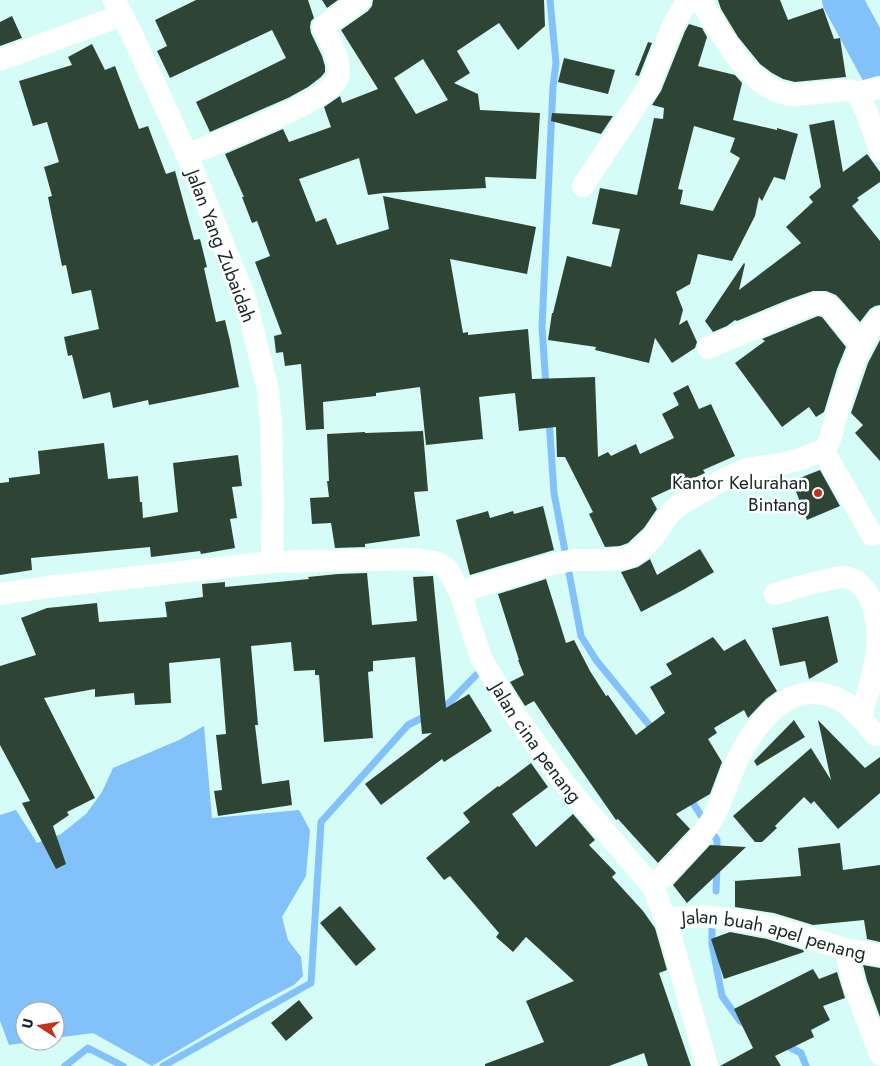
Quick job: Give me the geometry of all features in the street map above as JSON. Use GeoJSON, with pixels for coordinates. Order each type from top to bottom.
{"type":"FeatureCollection","features":[{"type":"Feature","properties":{"kind":"street"},"geometry":{"type":"LineString","coordinates":[[187,155],[289,112],[331,87],[337,78],[338,65],[336,56],[322,26],[360,0]]}},
{"type":"Feature","properties":{"kind":"street"},"geometry":{"type":"LineString","coordinates":[[583,186],[649,86],[672,25],[688,0]]}},
{"type":"Feature","properties":{"kind":"street"},"geometry":{"type":"LineString","coordinates":[[700,0],[747,70],[771,89],[786,95],[794,95],[848,90],[857,93],[880,86]]}},
{"type":"Feature","properties":{"kind":"street"},"geometry":{"type":"LineString","coordinates":[[0,60],[118,8]]}},
{"type":"Feature","properties":{"kind":"street","name":"Jalan Yang Zubaidah"},"geometry":{"type":"LineString","coordinates":[[118,8],[132,34],[187,155],[245,298],[268,390],[273,502],[272,562]]}},
{"type":"Feature","properties":{"kind":"street"},"geometry":{"type":"LineString","coordinates":[[857,93],[867,113],[880,151]]}},
{"type":"Feature","properties":{"kind":"street"},"geometry":{"type":"LineString","coordinates":[[708,348],[817,303],[830,307],[862,346]]}},
{"type":"Feature","properties":{"kind":"street"},"geometry":{"type":"LineString","coordinates":[[460,592],[552,564],[574,560],[622,559],[634,555],[654,536],[671,512],[719,482],[747,469],[802,459],[823,450],[831,436],[847,380],[862,346],[874,324],[880,318]]}},
{"type":"Feature","properties":{"kind":"street"},"geometry":{"type":"LineString","coordinates":[[823,450],[872,535]]}},
{"type":"Feature","properties":{"kind":"street","name":"Jalan cina penang"},"geometry":{"type":"LineString","coordinates":[[272,562],[417,559],[439,563],[448,570],[460,592],[481,658],[512,712],[564,783],[653,887],[666,919],[707,1066]]}},
{"type":"Feature","properties":{"kind":"street"},"geometry":{"type":"LineString","coordinates":[[0,594],[272,562]]}},
{"type":"Feature","properties":{"kind":"street"},"geometry":{"type":"LineString","coordinates":[[653,887],[707,827],[725,794],[732,772],[755,730],[771,711],[791,697],[820,693],[846,703],[868,727],[878,651],[878,630],[875,610],[864,587],[850,578],[840,577],[814,582],[775,594]]}},
{"type":"Feature","properties":{"kind":"street","name":"Jalan buah apel penang"},"geometry":{"type":"LineString","coordinates":[[666,919],[702,916],[737,920],[770,926],[845,949],[880,955]]}},
{"type":"Feature","properties":{"kind":"street"},"geometry":{"type":"LineString","coordinates":[[845,949],[854,985],[880,1054]]}},
{"type":"Feature","properties":{"kind":"water"},"geometry":{"type":"Polygon","coordinates":[[[204,726],[212,818],[299,810],[310,830],[306,876],[282,917],[288,940],[301,957],[303,976],[294,985],[259,1003],[152,1066],[93,1033],[65,1037],[65,1001],[15,1001],[15,1044],[9,1045],[0,1021],[0,815],[16,810],[37,843],[61,834],[86,814],[102,792],[113,768],[179,740],[204,726]]]}},
{"type":"Feature","properties":{"kind":"building"},"geometry":{"type":"Polygon","coordinates":[[[196,0],[308,0],[314,18],[311,21],[311,33],[322,56],[325,72],[308,87],[288,98],[210,132],[196,102],[286,58],[272,30],[170,78],[157,51],[167,46],[155,20],[196,0]]]}},
{"type":"Feature","properties":{"kind":"building"},"geometry":{"type":"Polygon","coordinates":[[[322,0],[338,0],[327,8],[322,0]]]}},
{"type":"Feature","properties":{"kind":"building"},"geometry":{"type":"Polygon","coordinates":[[[373,0],[544,0],[545,26],[518,50],[499,23],[457,51],[470,73],[454,83],[478,94],[480,110],[540,113],[536,179],[485,177],[486,188],[368,195],[359,158],[299,179],[316,222],[326,218],[337,245],[389,229],[383,196],[536,227],[527,274],[450,259],[463,333],[468,332],[468,335],[528,329],[532,379],[595,377],[598,457],[608,452],[611,456],[636,444],[640,454],[674,438],[662,414],[679,405],[673,393],[688,385],[699,409],[711,404],[735,456],[703,470],[705,473],[651,498],[657,509],[644,528],[628,543],[620,546],[605,547],[589,514],[593,512],[565,457],[557,457],[556,427],[519,431],[515,393],[479,397],[483,439],[426,445],[420,387],[376,393],[376,396],[323,402],[324,429],[306,430],[301,364],[285,366],[283,352],[276,353],[274,336],[282,334],[255,262],[270,256],[257,221],[252,223],[242,197],[244,197],[225,154],[283,129],[289,142],[331,127],[324,107],[340,96],[342,103],[378,89],[341,30],[368,11],[372,6],[373,0]],[[423,59],[394,78],[416,114],[448,100],[423,59]]]}},
{"type":"Feature","properties":{"kind":"building"},"geometry":{"type":"Polygon","coordinates":[[[718,0],[780,0],[788,20],[823,8],[834,39],[840,38],[846,77],[795,82],[783,79],[772,73],[760,64],[738,37],[721,9],[718,0]]]}},
{"type":"Feature","properties":{"kind":"building"},"geometry":{"type":"Polygon","coordinates":[[[12,16],[22,38],[0,46],[0,22],[12,16]]]}},
{"type":"Feature","properties":{"kind":"building"},"geometry":{"type":"Polygon","coordinates":[[[689,24],[702,28],[707,37],[698,66],[735,75],[742,83],[733,120],[798,134],[785,180],[774,177],[762,201],[759,197],[755,216],[732,261],[698,254],[690,284],[676,292],[683,310],[679,325],[687,320],[697,342],[695,348],[672,363],[655,338],[649,363],[595,350],[596,347],[548,340],[552,313],[567,256],[611,267],[620,229],[592,224],[600,188],[637,195],[654,118],[663,119],[664,108],[652,105],[661,91],[689,24]],[[694,126],[678,189],[683,190],[680,204],[713,211],[740,158],[730,152],[735,138],[694,126]]]}},
{"type":"Feature","properties":{"kind":"building"},"geometry":{"type":"Polygon","coordinates":[[[648,42],[652,43],[639,76],[635,75],[648,42]]]}},
{"type":"Feature","properties":{"kind":"building"},"geometry":{"type":"Polygon","coordinates":[[[92,44],[105,70],[115,66],[139,129],[148,126],[166,174],[175,171],[194,240],[200,239],[207,267],[204,268],[216,322],[225,320],[239,387],[149,405],[148,400],[113,408],[110,392],[83,399],[72,355],[68,356],[64,337],[99,329],[91,290],[72,294],[66,265],[62,266],[48,197],[52,196],[44,167],[59,162],[47,122],[33,126],[19,81],[72,65],[68,57],[92,44]]]}},
{"type":"Feature","properties":{"kind":"building"},"geometry":{"type":"Polygon","coordinates":[[[564,58],[615,70],[608,94],[558,82],[564,58]]]}},
{"type":"Feature","properties":{"kind":"building"},"geometry":{"type":"Polygon","coordinates":[[[552,113],[613,116],[601,134],[551,121],[552,113]]]}},
{"type":"Feature","properties":{"kind":"building"},"geometry":{"type":"Polygon","coordinates":[[[834,120],[843,172],[867,154],[880,172],[880,182],[857,198],[859,200],[852,206],[880,241],[880,305],[870,309],[860,322],[836,295],[826,291],[813,291],[737,321],[735,320],[713,332],[705,321],[744,263],[739,290],[801,243],[786,227],[813,202],[809,197],[821,187],[809,125],[834,120]]]}},
{"type":"Feature","properties":{"kind":"building"},"geometry":{"type":"Polygon","coordinates":[[[818,316],[822,317],[846,347],[824,412],[816,417],[809,407],[782,427],[735,363],[765,341],[762,339],[818,316]]]}},
{"type":"Feature","properties":{"kind":"building"},"geometry":{"type":"Polygon","coordinates":[[[880,340],[880,461],[855,433],[863,425],[851,413],[868,363],[880,340]]]}},
{"type":"Feature","properties":{"kind":"building"},"geometry":{"type":"Polygon","coordinates":[[[423,431],[428,491],[414,492],[420,536],[365,544],[365,547],[335,548],[331,523],[312,524],[310,498],[329,497],[327,434],[423,431]]]}},
{"type":"Feature","properties":{"kind":"building"},"geometry":{"type":"Polygon","coordinates":[[[104,443],[108,479],[138,476],[143,518],[178,512],[173,463],[238,455],[242,486],[232,487],[237,518],[230,519],[235,548],[201,554],[200,551],[151,557],[150,547],[31,558],[32,570],[0,575],[0,483],[9,482],[9,478],[40,474],[38,451],[104,443]]]}},
{"type":"Feature","properties":{"kind":"building","name":"Kantor Kelurahan Bintang"},"geometry":{"type":"Polygon","coordinates":[[[820,470],[840,506],[807,520],[792,481],[820,470]]]}},
{"type":"Feature","properties":{"kind":"building"},"geometry":{"type":"Polygon","coordinates":[[[543,506],[554,550],[470,575],[456,520],[488,511],[490,518],[513,511],[514,514],[543,506]]]}},
{"type":"Feature","properties":{"kind":"building"},"geometry":{"type":"Polygon","coordinates":[[[700,549],[714,572],[641,612],[621,572],[638,567],[650,559],[657,575],[700,549]]]}},
{"type":"Feature","properties":{"kind":"building"},"geometry":{"type":"Polygon","coordinates":[[[367,573],[372,625],[417,621],[413,577],[433,576],[446,708],[469,694],[492,731],[444,762],[442,759],[381,805],[365,784],[432,733],[422,734],[415,657],[373,661],[373,671],[368,672],[373,738],[324,742],[319,675],[315,675],[315,670],[294,671],[291,642],[251,646],[258,725],[255,725],[262,784],[289,780],[292,805],[218,816],[214,791],[222,790],[216,735],[226,734],[220,658],[169,663],[171,703],[135,705],[134,693],[95,697],[95,689],[44,698],[95,798],[67,812],[69,815],[53,826],[66,864],[56,869],[22,803],[30,801],[0,745],[0,666],[36,655],[21,618],[47,608],[97,603],[99,622],[167,617],[165,602],[203,597],[202,584],[225,582],[225,587],[309,579],[308,577],[338,574],[367,573]]]}},
{"type":"Feature","properties":{"kind":"building"},"geometry":{"type":"Polygon","coordinates":[[[546,579],[566,643],[574,640],[606,696],[608,695],[636,735],[665,713],[650,687],[672,674],[666,664],[713,637],[724,651],[745,639],[777,691],[766,699],[748,718],[744,710],[714,728],[717,733],[708,739],[722,762],[710,794],[676,814],[690,829],[658,863],[618,819],[616,820],[534,701],[525,706],[510,682],[524,675],[498,594],[546,579]]]}},
{"type":"Feature","properties":{"kind":"building"},"geometry":{"type":"Polygon","coordinates":[[[828,616],[838,662],[809,679],[805,661],[780,666],[772,628],[828,616]]]}},
{"type":"Feature","properties":{"kind":"building"},"geometry":{"type":"Polygon","coordinates":[[[794,720],[805,737],[757,766],[754,761],[794,720]]]}},
{"type":"Feature","properties":{"kind":"building"},"geometry":{"type":"Polygon","coordinates":[[[818,720],[865,768],[880,757],[880,793],[838,829],[814,801],[811,804],[804,797],[762,842],[755,842],[733,816],[811,748],[831,780],[818,720]]]}},
{"type":"Feature","properties":{"kind":"building"},"geometry":{"type":"Polygon","coordinates":[[[531,763],[548,787],[512,814],[536,847],[573,814],[595,840],[589,845],[616,873],[612,877],[643,911],[655,928],[667,970],[659,973],[691,1066],[648,1066],[644,1053],[609,1066],[485,1066],[485,1064],[544,1042],[526,1001],[574,981],[526,937],[513,952],[496,937],[499,933],[450,876],[444,880],[426,858],[470,822],[463,813],[531,763]]]}},
{"type":"Feature","properties":{"kind":"building"},"geometry":{"type":"Polygon","coordinates":[[[840,843],[843,870],[880,865],[880,942],[867,939],[864,920],[813,925],[774,913],[735,907],[735,881],[801,876],[798,848],[840,843]]]}},
{"type":"Feature","properties":{"kind":"building"},"geometry":{"type":"Polygon","coordinates":[[[710,845],[746,847],[687,903],[673,885],[710,845]]]}},
{"type":"Feature","properties":{"kind":"building"},"geometry":{"type":"Polygon","coordinates":[[[340,906],[376,949],[356,966],[320,923],[340,906]]]}},
{"type":"Feature","properties":{"kind":"building"},"geometry":{"type":"Polygon","coordinates":[[[730,932],[767,939],[803,950],[804,952],[724,979],[711,939],[730,932]]]}},
{"type":"Feature","properties":{"kind":"building"},"geometry":{"type":"Polygon","coordinates":[[[863,965],[880,968],[880,1017],[867,981],[863,965]]]}},
{"type":"Feature","properties":{"kind":"building"},"geometry":{"type":"Polygon","coordinates":[[[813,969],[819,979],[837,972],[845,998],[823,1006],[830,1020],[811,1030],[814,1037],[775,1056],[781,1066],[720,1066],[753,1048],[734,1009],[813,969]]]}},
{"type":"Feature","properties":{"kind":"building"},"geometry":{"type":"Polygon","coordinates":[[[299,1000],[313,1018],[286,1041],[271,1023],[299,1000]]]}},
{"type":"Feature","properties":{"kind":"waterway"},"geometry":{"type":"LineString","coordinates":[[546,386],[542,327],[553,86],[556,63],[550,0]]}},
{"type":"Feature","properties":{"kind":"waterway"},"geometry":{"type":"LineString","coordinates":[[842,0],[880,70]]}},
{"type":"Feature","properties":{"kind":"waterway"},"geometry":{"type":"LineString","coordinates":[[549,420],[554,493],[581,636],[596,660],[654,731]]}},
{"type":"Feature","properties":{"kind":"waterway"},"geometry":{"type":"LineString","coordinates":[[438,710],[447,705],[481,670]]}},
{"type":"Feature","properties":{"kind":"waterway"},"geometry":{"type":"LineString","coordinates":[[163,1066],[311,983],[321,822],[408,725],[428,715]]}},
{"type":"Feature","properties":{"kind":"waterway"},"geometry":{"type":"LineString","coordinates":[[689,797],[717,840],[717,853]]}},
{"type":"Feature","properties":{"kind":"waterway"},"geometry":{"type":"LineString","coordinates":[[716,891],[717,866]]}},
{"type":"Feature","properties":{"kind":"waterway"},"geometry":{"type":"LineString","coordinates":[[712,927],[712,944],[722,996],[740,1021],[747,1025]]}},
{"type":"Feature","properties":{"kind":"waterway"},"geometry":{"type":"LineString","coordinates":[[785,1045],[801,1053],[806,1066]]}},
{"type":"Feature","properties":{"kind":"waterway"},"geometry":{"type":"LineString","coordinates":[[65,1066],[88,1048],[123,1066]]}},
{"type":"Feature","properties":{"kind":"place","name":"Kantor Kelurahan Bintang"},"geometry":{"type":"Point","coordinates":[818,493]}}]}
